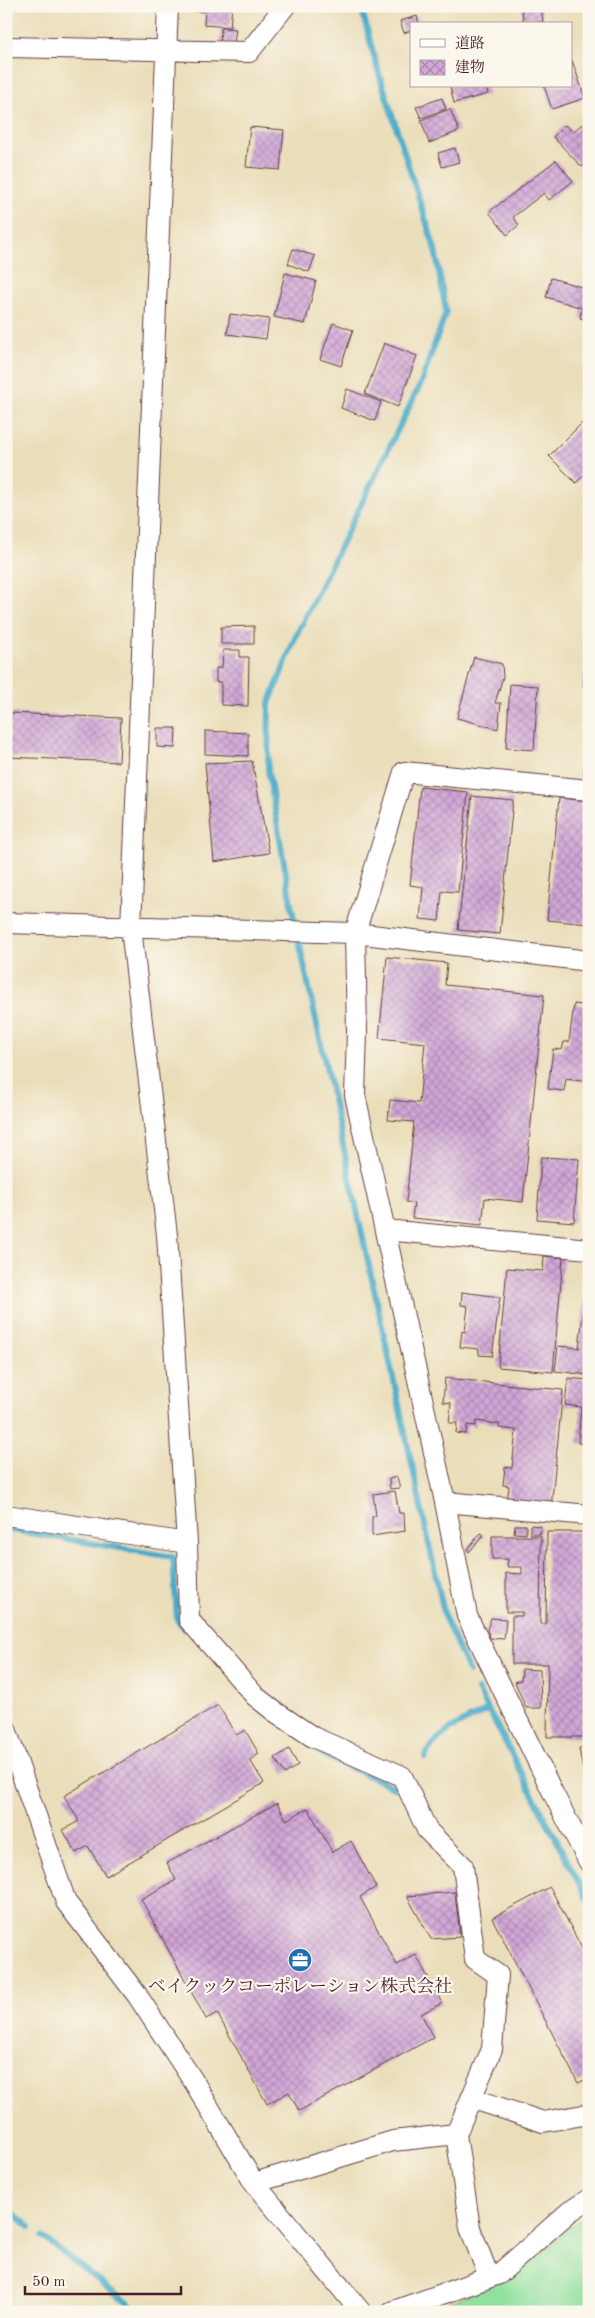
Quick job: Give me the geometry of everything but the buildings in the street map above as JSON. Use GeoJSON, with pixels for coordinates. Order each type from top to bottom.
{"type":"FeatureCollection","features":[{"type":"Feature","properties":{"kind":"street"},"geometry":{"type":"LineString","coordinates":[[168,6],[131,928],[167,1235],[187,1543],[189,1620],[255,1696],[274,1711],[313,1737],[402,1776],[427,1830],[463,1866],[475,1959],[498,1975],[492,2049],[456,2134],[470,2228],[489,2277]]}},
{"type":"Feature","properties":{"kind":"street"},"geometry":{"type":"LineString","coordinates":[[6,47],[249,52],[285,6]]}},
{"type":"Feature","properties":{"kind":"street"},"geometry":{"type":"LineString","coordinates":[[589,790],[404,772],[355,933],[357,1032],[355,1095],[445,1502],[467,1616],[554,1795],[589,1862]]}},
{"type":"Feature","properties":{"kind":"street"},"geometry":{"type":"LineString","coordinates":[[6,923],[355,933],[589,961]]}},
{"type":"Feature","properties":{"kind":"street"},"geometry":{"type":"LineString","coordinates":[[385,1230],[589,1249]]}},
{"type":"Feature","properties":{"kind":"street"},"geometry":{"type":"LineString","coordinates":[[445,1502],[589,1515]]}},
{"type":"Feature","properties":{"kind":"street"},"geometry":{"type":"LineString","coordinates":[[6,1515],[187,1543]]}},
{"type":"Feature","properties":{"kind":"street"},"geometry":{"type":"LineString","coordinates":[[6,1729],[66,1902],[146,2010],[194,2082],[254,2183],[361,2312]]}},
{"type":"Feature","properties":{"kind":"street"},"geometry":{"type":"LineString","coordinates":[[471,2098],[543,2122],[589,2114]]}},
{"type":"Feature","properties":{"kind":"street"},"geometry":{"type":"LineString","coordinates":[[254,2183],[393,2141],[456,2134]]}},
{"type":"Feature","properties":{"kind":"street"},"geometry":{"type":"LineString","coordinates":[[391,2312],[499,2274],[569,2212],[589,2199]]}},
{"type":"Feature","properties":{"kind":"green space"},"geometry":{"type":"Polygon","coordinates":[[[589,2212],[589,2312],[430,2312],[518,2272],[589,2212]]]}},
{"type":"Feature","properties":{"kind":"waterway"},"geometry":{"type":"LineString","coordinates":[[361,6],[376,64],[435,249],[446,312],[421,383],[295,638],[269,704],[268,770],[292,909],[445,1618],[469,1672]]}},
{"type":"Feature","properties":{"kind":"waterway"},"geometry":{"type":"LineString","coordinates":[[6,1529],[173,1557],[177,1620],[185,1629]]}},
{"type":"Feature","properties":{"kind":"waterway"},"geometry":{"type":"LineString","coordinates":[[478,1690],[589,1902]]}},
{"type":"Feature","properties":{"kind":"waterway"},"geometry":{"type":"LineString","coordinates":[[425,1758],[429,1749],[443,1735],[461,1723],[488,1710]]}},
{"type":"Feature","properties":{"kind":"waterway"},"geometry":{"type":"LineString","coordinates":[[311,1745],[327,1757],[396,1788]]}},
{"type":"Feature","properties":{"kind":"waterway"},"geometry":{"type":"LineString","coordinates":[[6,2207],[30,2227]]}},
{"type":"Feature","properties":{"kind":"waterway"},"geometry":{"type":"LineString","coordinates":[[43,2237],[139,2312]]}},
{"type":"Feature","properties":{"kind":"place","name":"ベイクックコーポレーション株式会社"},"geometry":{"type":"Point","coordinates":[300,1960]}}]}
